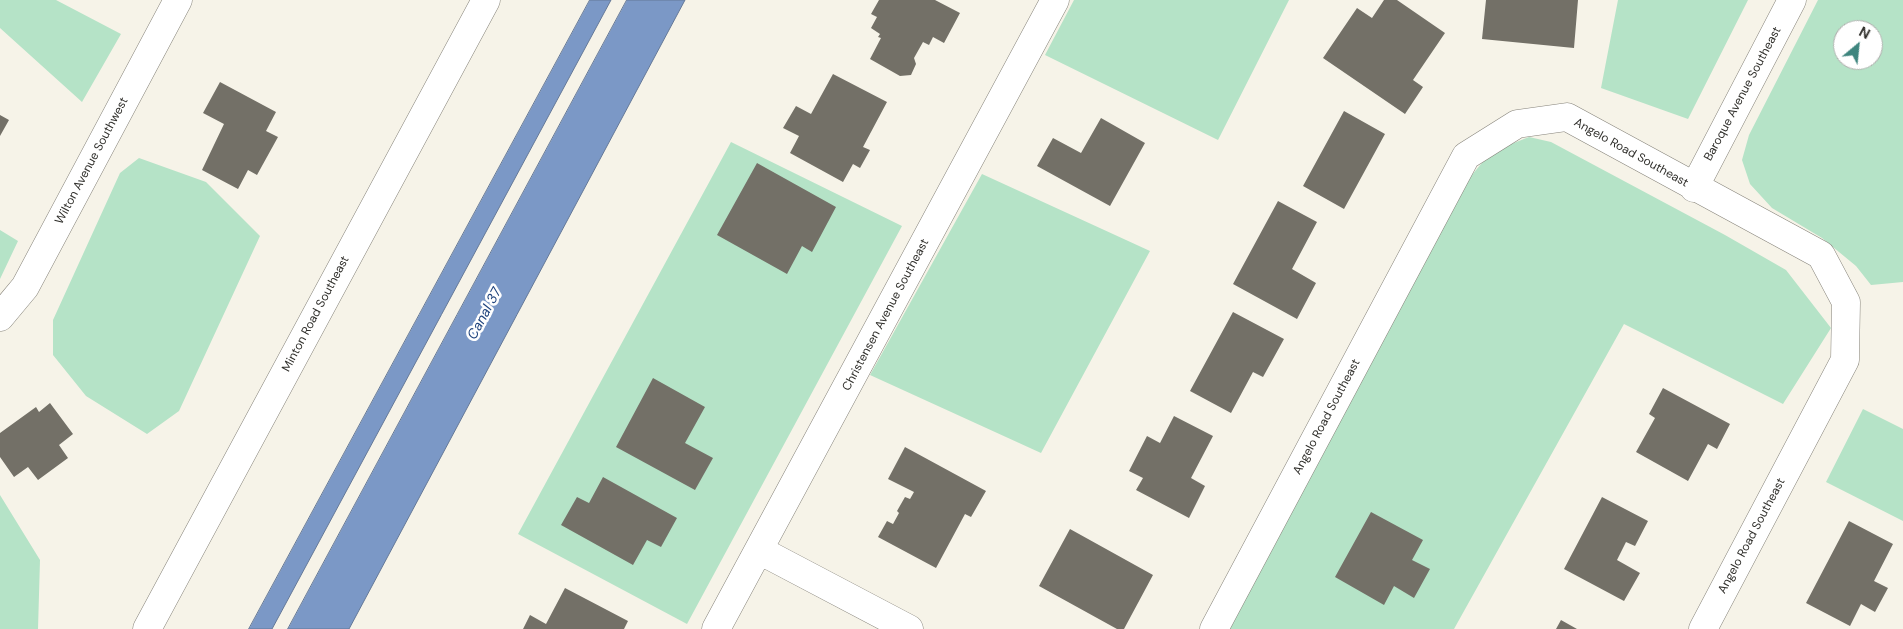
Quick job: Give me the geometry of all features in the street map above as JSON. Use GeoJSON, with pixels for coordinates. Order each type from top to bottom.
{"type":"FeatureCollection","features":[{"type":"Feature","properties":{"kind":"street","name":"Wilton Avenue Southwest"},"geometry":{"type":"LineString","coordinates":[[0,317],[25,286],[178,0]]}},
{"type":"Feature","properties":{"kind":"street","name":"Minton Road Southeast"},"geometry":{"type":"LineString","coordinates":[[147,629],[486,0]]}},
{"type":"Feature","properties":{"kind":"street","name":"Christensen Avenue Southeast"},"geometry":{"type":"LineString","coordinates":[[716,629],[1055,0]]}},
{"type":"Feature","properties":{"kind":"street","name":"Baroque Avenue Southeast"},"geometry":{"type":"LineString","coordinates":[[1694,188],[1792,0]]}},
{"type":"Feature","properties":{"kind":"street","name":"Angelo Road Southeast"},"geometry":{"type":"LineString","coordinates":[[1214,629],[1466,156],[1516,124],[1567,117],[1694,188],[1821,255],[1846,302],[1845,360],[1703,629]]}},
{"type":"Feature","properties":{"kind":"street"},"geometry":{"type":"LineString","coordinates":[[759,550],[909,629]]}},
{"type":"Feature","properties":{"kind":"green space"},"geometry":{"type":"Polygon","coordinates":[[[0,0],[56,0],[121,34],[82,102],[0,28],[0,0]]]}},
{"type":"Feature","properties":{"kind":"green space"},"geometry":{"type":"Polygon","coordinates":[[[1074,0],[1289,0],[1218,140],[1045,55],[1074,0]]]}},
{"type":"Feature","properties":{"kind":"green space"},"geometry":{"type":"Polygon","coordinates":[[[1618,0],[1748,0],[1688,119],[1601,88],[1618,0]]]}},
{"type":"Feature","properties":{"kind":"green space"},"geometry":{"type":"Polygon","coordinates":[[[1818,0],[1903,0],[1903,282],[1871,285],[1856,266],[1822,238],[1772,208],[1750,184],[1742,160],[1749,135],[1818,0]]]}},
{"type":"Feature","properties":{"kind":"green space"},"geometry":{"type":"Polygon","coordinates":[[[1529,137],[1551,142],[1725,235],[1786,270],[1831,328],[1783,404],[1624,324],[1454,629],[1227,629],[1466,182],[1491,152],[1529,137]]]}},
{"type":"Feature","properties":{"kind":"green space"},"geometry":{"type":"Polygon","coordinates":[[[731,142],[902,226],[687,624],[518,534],[731,142]]]}},
{"type":"Feature","properties":{"kind":"green space"},"geometry":{"type":"Polygon","coordinates":[[[139,158],[206,182],[260,236],[179,411],[147,434],[86,396],[53,355],[53,320],[120,173],[139,158]]]}},
{"type":"Feature","properties":{"kind":"green space"},"geometry":{"type":"Polygon","coordinates":[[[982,174],[1150,251],[1041,453],[870,375],[982,174]]]}},
{"type":"Feature","properties":{"kind":"green space"},"geometry":{"type":"Polygon","coordinates":[[[0,230],[18,241],[0,279],[0,230]]]}},
{"type":"Feature","properties":{"kind":"green space"},"geometry":{"type":"Polygon","coordinates":[[[1863,409],[1903,429],[1903,521],[1826,482],[1863,409]]]}},
{"type":"Feature","properties":{"kind":"green space"},"geometry":{"type":"Polygon","coordinates":[[[0,495],[40,560],[38,629],[0,629],[0,495]]]}},
{"type":"Feature","properties":{"kind":"water"},"geometry":{"type":"Polygon","coordinates":[[[590,0],[611,0],[272,629],[249,629],[590,0]]]}},
{"type":"Feature","properties":{"kind":"water","name":"Canal 37"},"geometry":{"type":"Polygon","coordinates":[[[627,0],[685,0],[349,629],[288,629],[627,0]]]}},
{"type":"Feature","properties":{"kind":"building"},"geometry":{"type":"Polygon","coordinates":[[[879,0],[935,0],[960,13],[944,43],[933,37],[929,45],[923,42],[914,58],[916,64],[911,75],[900,76],[870,59],[881,38],[878,37],[880,34],[871,28],[877,17],[871,14],[879,0]]]}},
{"type":"Feature","properties":{"kind":"building"},"geometry":{"type":"Polygon","coordinates":[[[1384,0],[1397,0],[1445,33],[1413,80],[1423,87],[1405,114],[1323,58],[1357,8],[1372,18],[1384,0]]]}},
{"type":"Feature","properties":{"kind":"building"},"geometry":{"type":"Polygon","coordinates":[[[1486,0],[1578,0],[1574,48],[1482,39],[1486,0]]]}},
{"type":"Feature","properties":{"kind":"building"},"geometry":{"type":"Polygon","coordinates":[[[833,74],[887,102],[863,147],[870,150],[860,168],[853,164],[843,182],[790,153],[799,136],[783,128],[796,106],[811,114],[833,74]]]}},
{"type":"Feature","properties":{"kind":"building"},"geometry":{"type":"Polygon","coordinates":[[[220,82],[276,112],[266,131],[278,137],[257,175],[248,170],[238,189],[202,170],[224,124],[203,113],[220,82]]]}},
{"type":"Feature","properties":{"kind":"building"},"geometry":{"type":"Polygon","coordinates":[[[1344,111],[1385,134],[1344,209],[1303,186],[1344,111]]]}},
{"type":"Feature","properties":{"kind":"building"},"geometry":{"type":"Polygon","coordinates":[[[0,115],[9,120],[0,136],[0,115]]]}},
{"type":"Feature","properties":{"kind":"building"},"geometry":{"type":"Polygon","coordinates":[[[1101,118],[1145,143],[1110,206],[1037,166],[1053,138],[1081,153],[1101,118]]]}},
{"type":"Feature","properties":{"kind":"building"},"geometry":{"type":"Polygon","coordinates":[[[757,163],[836,207],[812,252],[802,246],[787,274],[717,235],[757,163]]]}},
{"type":"Feature","properties":{"kind":"building"},"geometry":{"type":"Polygon","coordinates":[[[1278,201],[1317,222],[1292,269],[1316,283],[1297,319],[1233,284],[1278,201]]]}},
{"type":"Feature","properties":{"kind":"building"},"geometry":{"type":"Polygon","coordinates":[[[1233,312],[1284,339],[1263,377],[1253,372],[1231,413],[1190,391],[1233,312]]]}},
{"type":"Feature","properties":{"kind":"building"},"geometry":{"type":"Polygon","coordinates":[[[653,378],[705,407],[685,443],[713,458],[695,490],[616,447],[653,378]]]}},
{"type":"Feature","properties":{"kind":"building"},"geometry":{"type":"Polygon","coordinates":[[[1663,388],[1730,424],[1717,449],[1708,444],[1688,481],[1636,452],[1655,418],[1649,414],[1663,388]]]}},
{"type":"Feature","properties":{"kind":"building"},"geometry":{"type":"Polygon","coordinates":[[[50,403],[73,434],[59,445],[68,458],[38,480],[28,467],[14,477],[0,457],[0,433],[36,407],[39,412],[50,403]]]}},
{"type":"Feature","properties":{"kind":"building"},"geometry":{"type":"Polygon","coordinates":[[[1174,416],[1213,436],[1191,478],[1205,486],[1189,518],[1136,490],[1143,478],[1129,471],[1147,436],[1160,443],[1174,416]]]}},
{"type":"Feature","properties":{"kind":"building"},"geometry":{"type":"Polygon","coordinates":[[[905,447],[986,491],[971,517],[965,514],[936,568],[878,537],[887,521],[893,524],[899,513],[897,511],[905,497],[910,499],[914,492],[888,479],[905,447]]]}},
{"type":"Feature","properties":{"kind":"building"},"geometry":{"type":"Polygon","coordinates":[[[603,477],[677,518],[661,547],[647,540],[633,565],[561,525],[577,497],[589,503],[603,477]]]}},
{"type":"Feature","properties":{"kind":"building"},"geometry":{"type":"Polygon","coordinates":[[[1602,497],[1648,521],[1635,546],[1626,542],[1617,560],[1640,573],[1624,601],[1564,569],[1602,497]]]}},
{"type":"Feature","properties":{"kind":"building"},"geometry":{"type":"Polygon","coordinates":[[[1371,512],[1423,540],[1412,560],[1430,569],[1414,598],[1394,586],[1384,605],[1335,577],[1371,512]]]}},
{"type":"Feature","properties":{"kind":"building"},"geometry":{"type":"Polygon","coordinates":[[[1849,521],[1893,544],[1874,581],[1888,588],[1875,612],[1861,604],[1850,626],[1806,603],[1849,521]]]}},
{"type":"Feature","properties":{"kind":"building"},"geometry":{"type":"Polygon","coordinates":[[[1070,529],[1153,575],[1124,629],[1117,629],[1039,586],[1070,529]]]}},
{"type":"Feature","properties":{"kind":"building"},"geometry":{"type":"Polygon","coordinates":[[[565,588],[628,621],[624,629],[523,629],[530,615],[546,624],[565,588]]]}},
{"type":"Feature","properties":{"kind":"building"},"geometry":{"type":"Polygon","coordinates":[[[1561,620],[1577,629],[1556,629],[1561,620]]]}}]}
